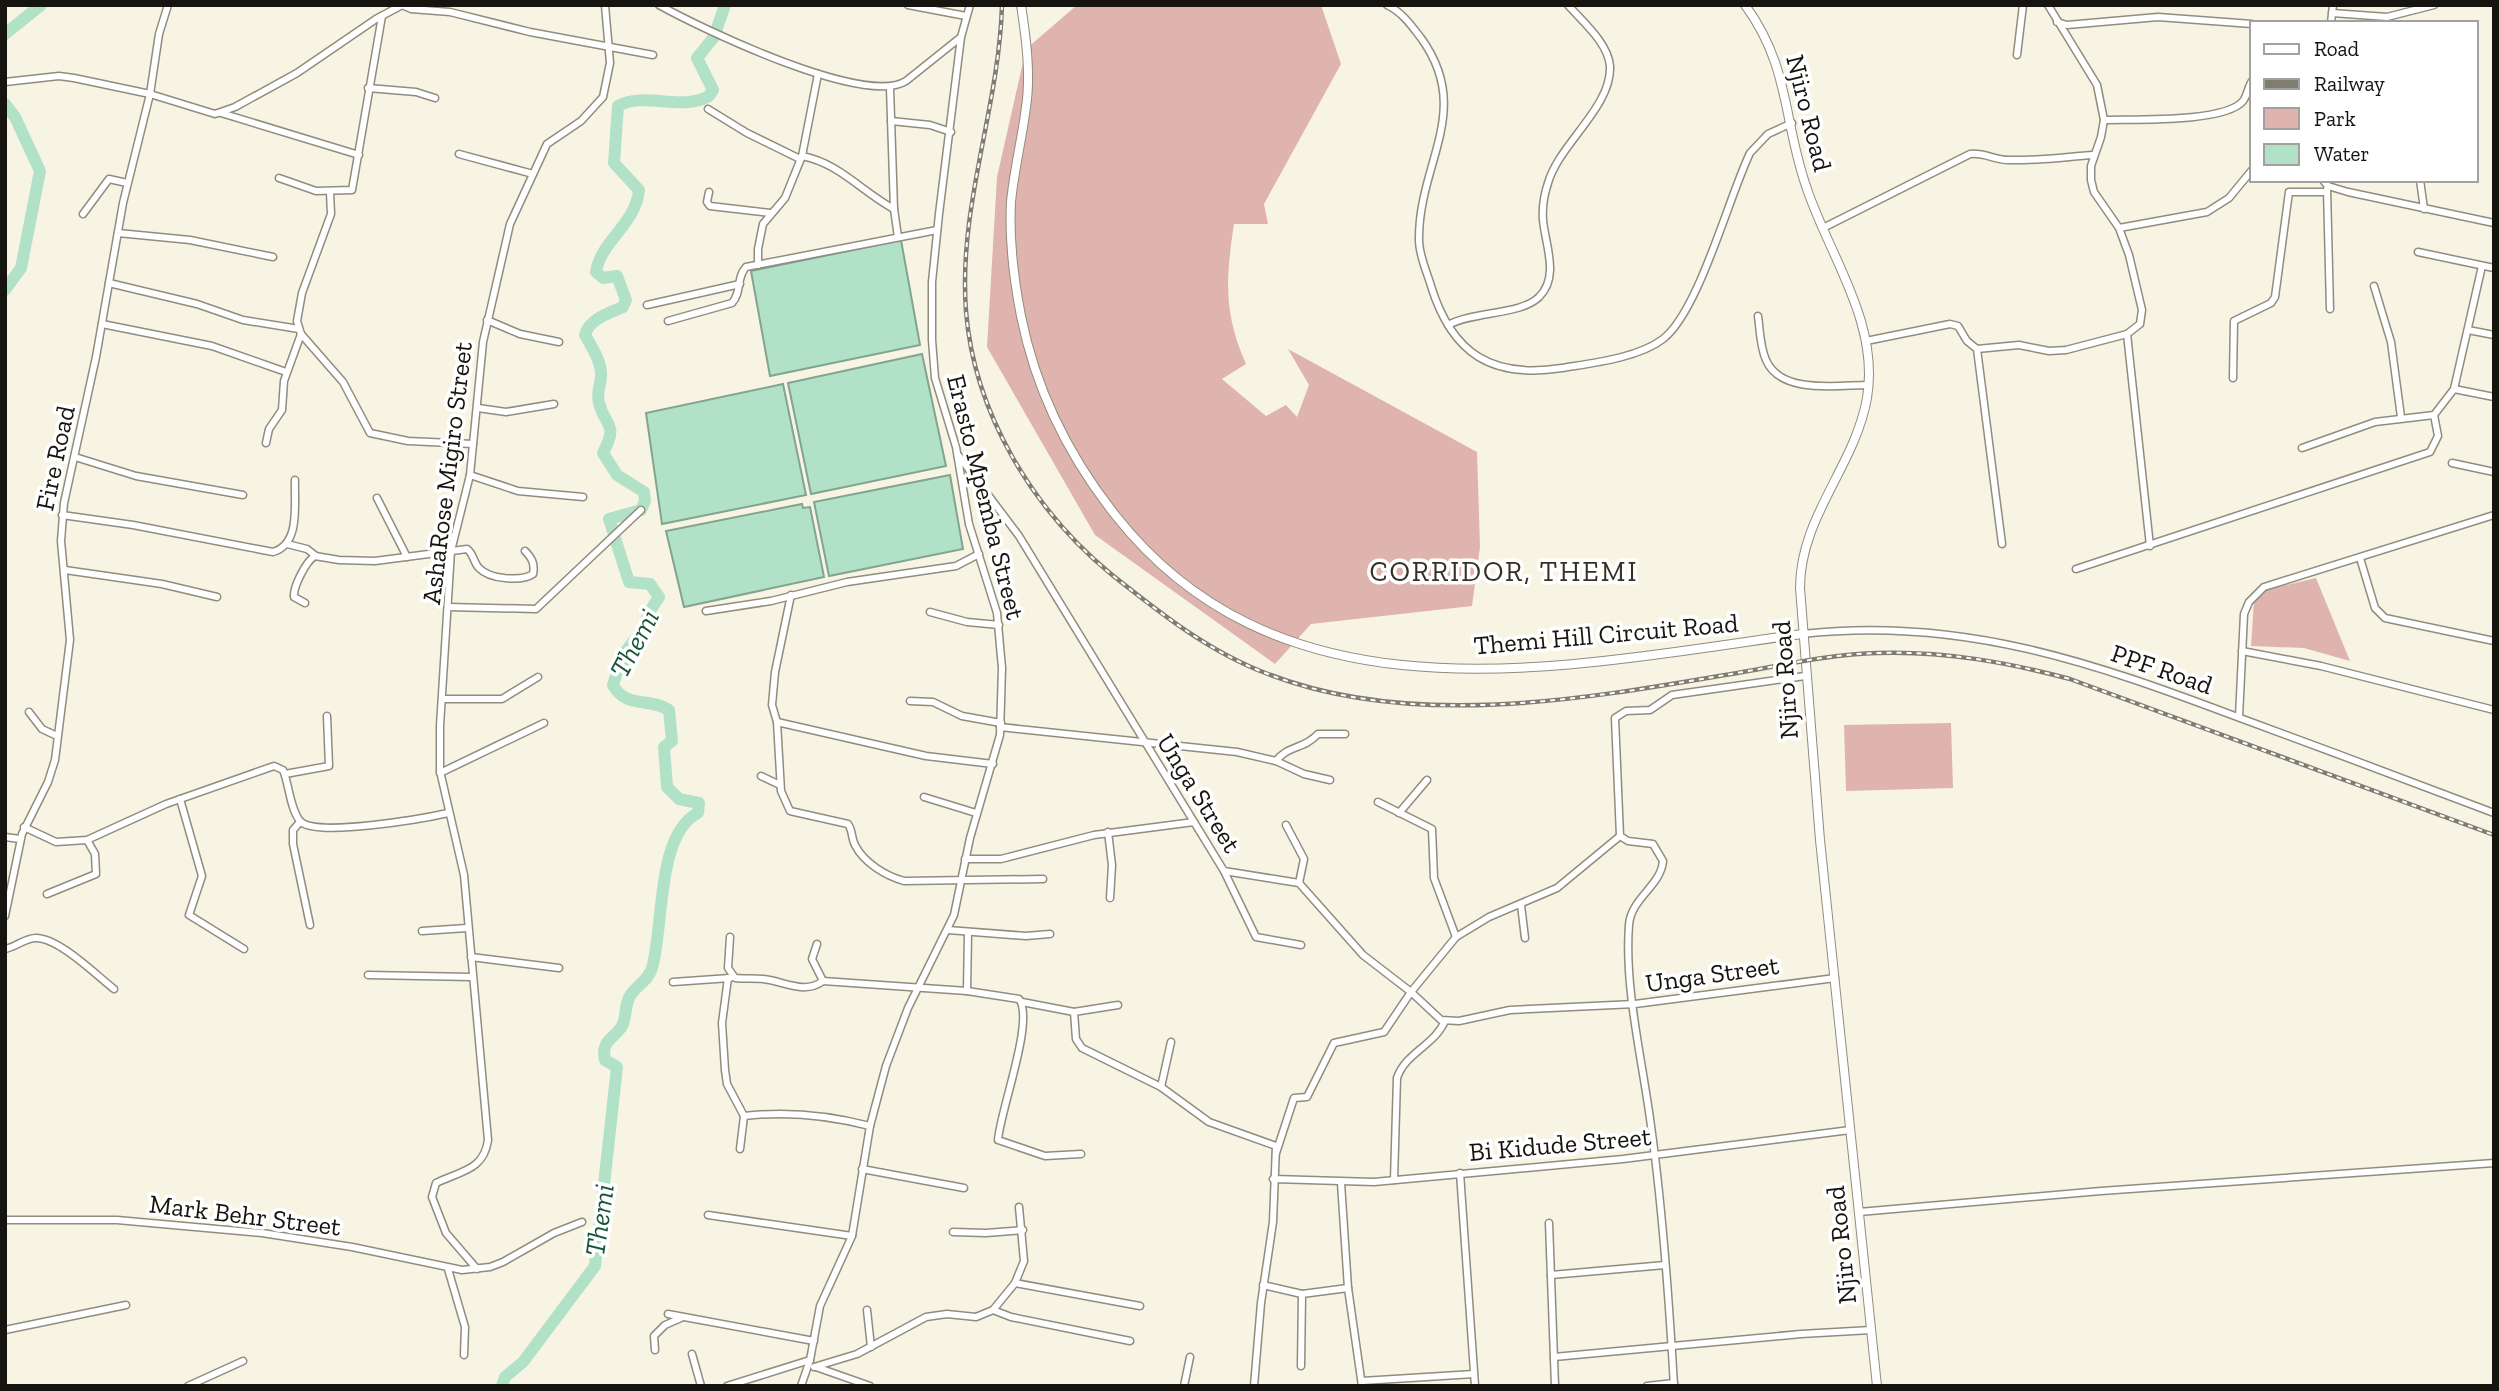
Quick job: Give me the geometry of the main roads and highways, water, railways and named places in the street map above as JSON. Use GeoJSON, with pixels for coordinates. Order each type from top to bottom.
{"type":"FeatureCollection","features":[{"type":"Feature","properties":{"kind":"water"},"geometry":{"type":"Polygon","coordinates":[[[901,240],[920,345],[770,376],[751,271],[901,240]]]}},
{"type":"Feature","properties":{"kind":"water"},"geometry":{"type":"Polygon","coordinates":[[[922,354],[946,466],[811,494],[788,383],[922,354]]]}},
{"type":"Feature","properties":{"kind":"water"},"geometry":{"type":"Polygon","coordinates":[[[783,384],[806,495],[662,524],[646,413],[783,384]]]}},
{"type":"Feature","properties":{"kind":"water"},"geometry":{"type":"Polygon","coordinates":[[[950,475],[963,549],[829,576],[814,502],[950,475]]]}},
{"type":"Feature","properties":{"kind":"water"},"geometry":{"type":"Polygon","coordinates":[[[802,504],[803,508],[810,507],[824,577],[684,607],[666,531],[802,504]]]}},
{"type":"Feature","properties":{"kind":"waterway"},"geometry":{"type":"LineString","coordinates":[[5,34],[41,5]]}},
{"type":"Feature","properties":{"kind":"waterway","name":"Themi"},"geometry":{"type":"LineString","coordinates":[[502,1386],[505,1377],[523,1362],[595,1266],[617,1067],[605,1060],[605,1048],[623,1024],[629,997],[651,972],[668,860],[684,824],[698,813],[699,803],[679,799],[667,787],[664,747],[672,741],[669,710],[624,697],[613,685],[620,663],[627,665],[629,660],[623,655],[633,642],[640,641],[648,614],[659,597],[650,584],[629,582],[609,519],[641,510],[645,501],[644,492],[617,475],[603,453],[610,430],[598,399],[600,365],[585,335],[595,321],[623,307],[626,300],[617,276],[603,278],[596,272],[604,251],[632,213],[639,190],[614,163],[618,106],[639,100],[687,102],[709,96],[713,90],[697,58],[714,37],[725,5]]}},
{"type":"Feature","properties":{"kind":"waterway"},"geometry":{"type":"LineString","coordinates":[[5,104],[15,117],[40,171],[21,268],[5,290]]}},
{"type":"Feature","properties":{"kind":"railway"},"geometry":{"type":"LineString","coordinates":[[1002,5],[994,82],[973,195],[965,272],[971,349],[981,386],[1012,457],[1033,490],[1083,549],[1167,617],[1225,655],[1268,674],[1322,691],[1379,701],[1437,705],[1495,705],[1612,693],[1820,658],[1859,654],[1927,654],[1975,659],[2070,679],[2494,835]]}},
{"type":"Feature","properties":{"kind":"district","name":"CORRIDOR, THEMI"},"geometry":{"type":"Point","coordinates":[1504,571]}}]}
